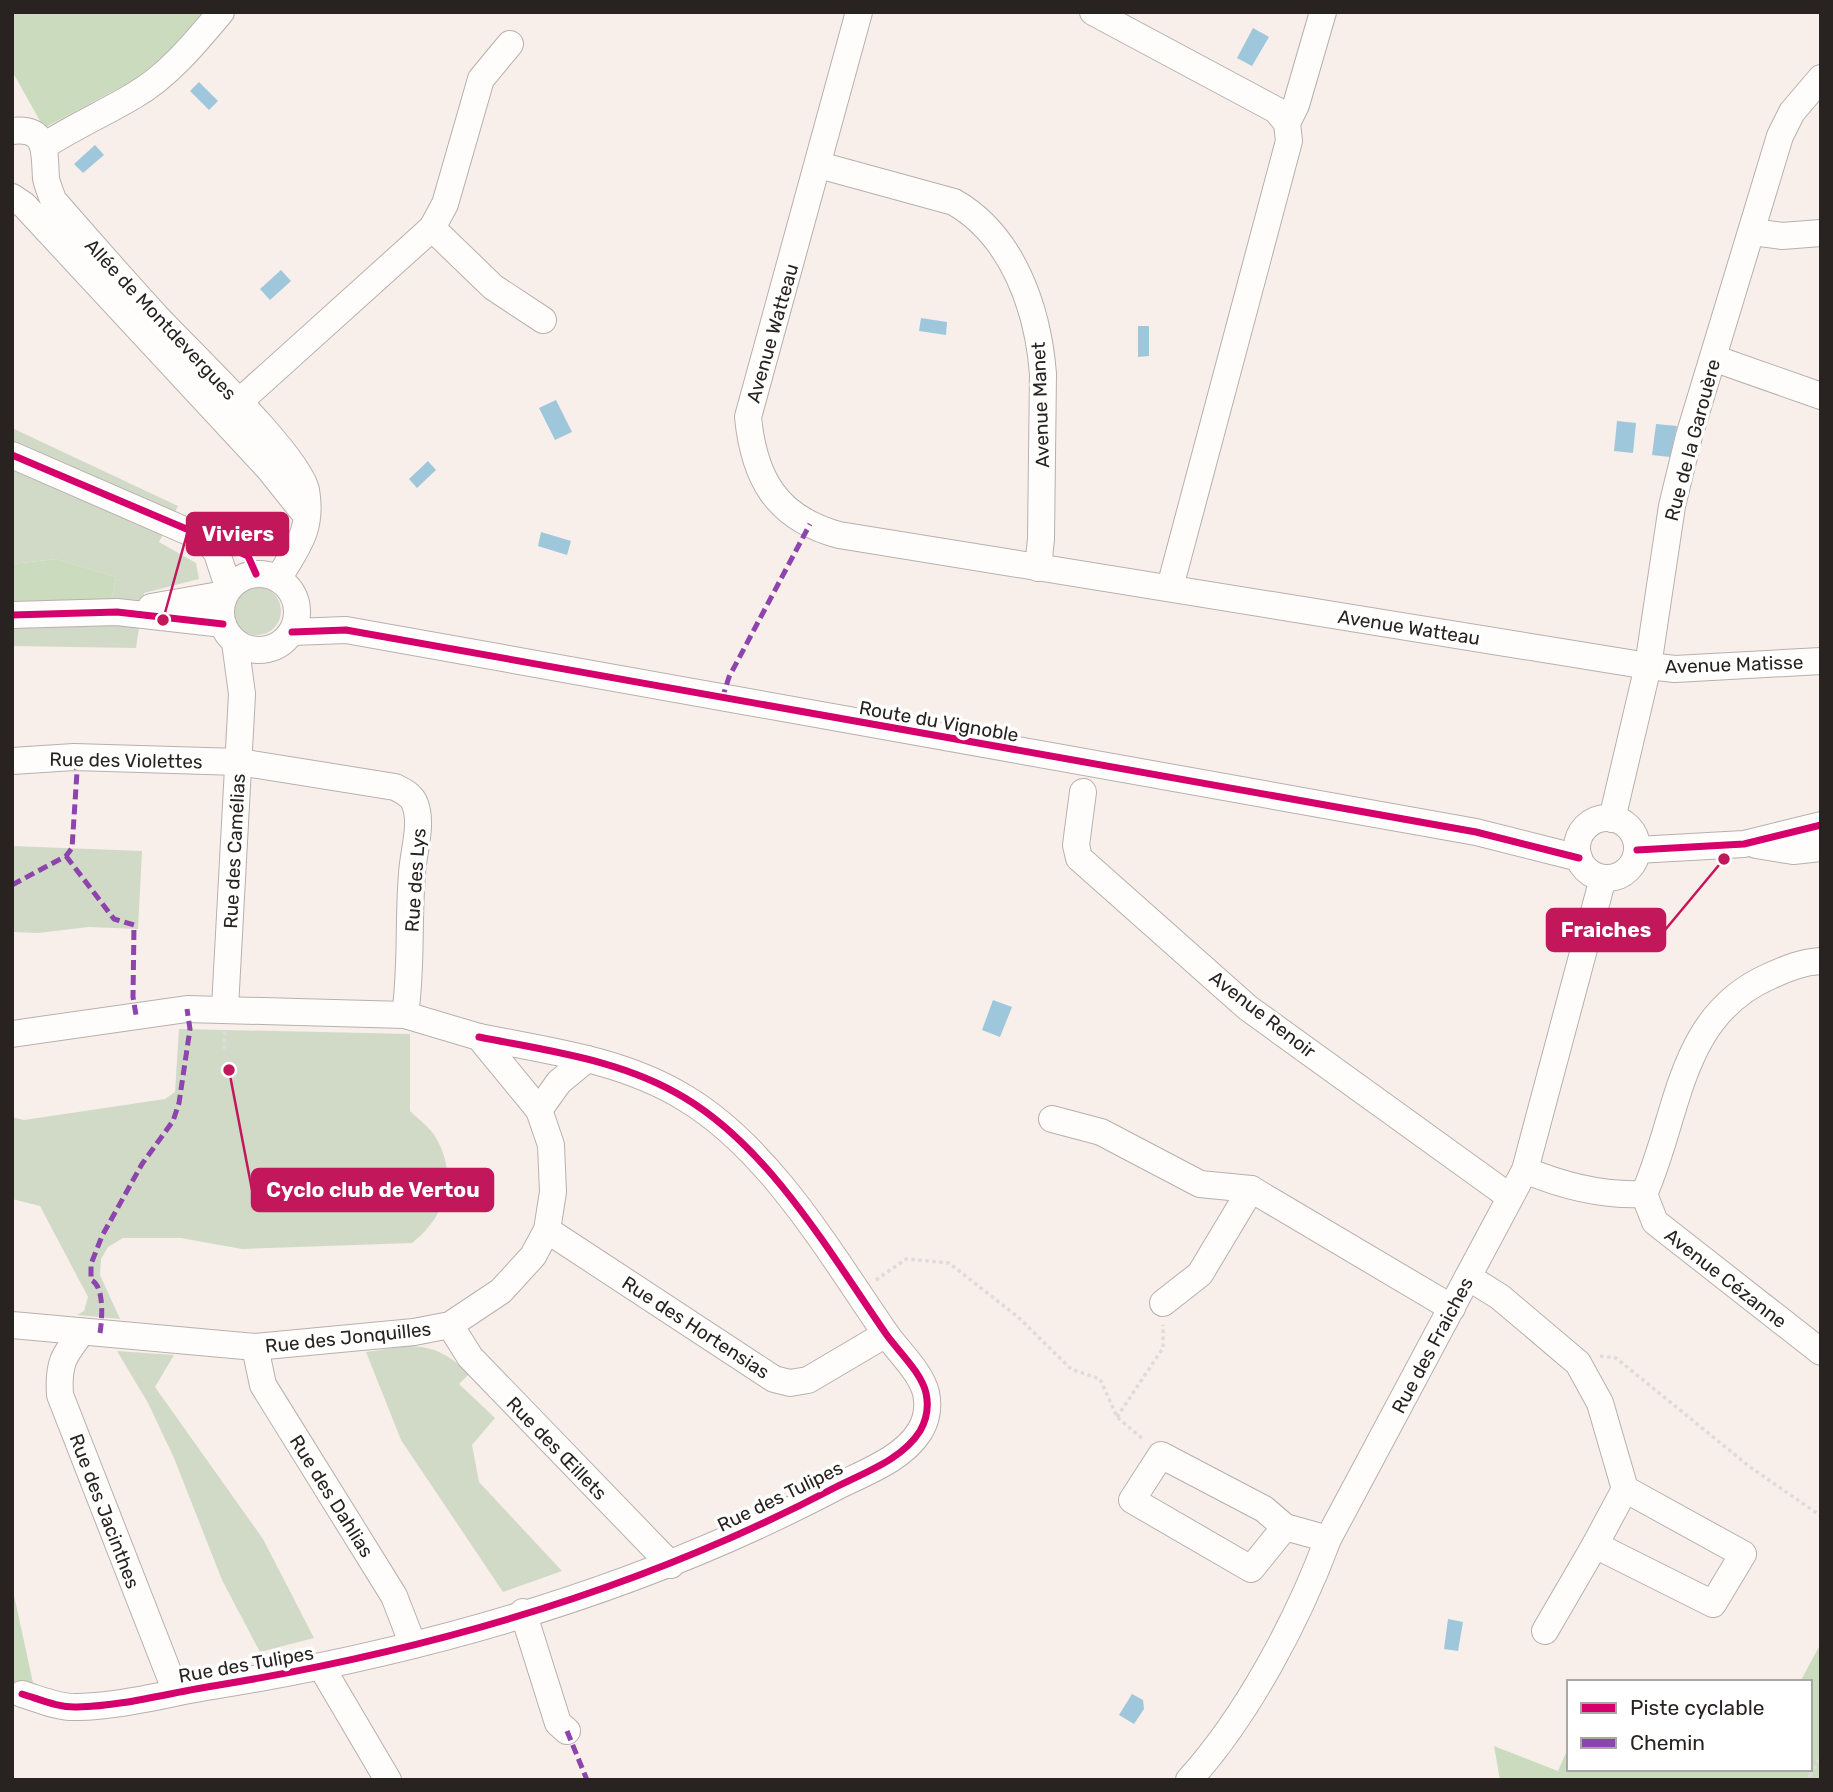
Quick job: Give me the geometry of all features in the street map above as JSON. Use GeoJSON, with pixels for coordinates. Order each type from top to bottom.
{"type":"FeatureCollection","features":[{"type":"Feature","properties":{"kind":"street"},"geometry":{"type":"LineString","coordinates":[[12,131],[34,135],[44,146],[77,124],[137,94],[185,54],[221,12]]}},
{"type":"Feature","properties":{"kind":"street","name":"Avenue Watteau"},"geometry":{"type":"LineString","coordinates":[[859,12],[748,417],[752,454],[773,498],[810,524],[839,535],[1648,666]]}},
{"type":"Feature","properties":{"kind":"street"},"geometry":{"type":"LineString","coordinates":[[1093,12],[1276,110],[1287,123]]}},
{"type":"Feature","properties":{"kind":"street"},"geometry":{"type":"LineString","coordinates":[[1170,587],[1289,141],[1287,123],[1296,105],[1323,12]]}},
{"type":"Feature","properties":{"kind":"street"},"geometry":{"type":"LineString","coordinates":[[239,402],[432,228],[446,204],[481,79],[510,44]]}},
{"type":"Feature","properties":{"kind":"street","name":"Rue de la Garouère"},"geometry":{"type":"LineString","coordinates":[[1612,819],[1648,666],[1672,506],[1713,358],[1780,136],[1792,112],[1821,78]]}},
{"type":"Feature","properties":{"kind":"street","name":"Allée de Montdevergues"},"geometry":{"type":"LineString","coordinates":[[44,146],[47,155],[46,179],[53,200],[157,317],[239,402],[288,458],[305,488],[308,519],[286,588]]}},
{"type":"Feature","properties":{"kind":"street","name":"Avenue Manet"},"geometry":{"type":"LineString","coordinates":[[819,165],[954,202],[973,212],[997,240],[1028,295],[1041,351],[1043,374],[1041,539],[1038,568]]}},
{"type":"Feature","properties":{"kind":"street","name":"Allée de Montdevergues"},"geometry":{"type":"LineString","coordinates":[[12,197],[24,205],[285,487],[308,519]]}},
{"type":"Feature","properties":{"kind":"street"},"geometry":{"type":"LineString","coordinates":[[432,228],[493,287],[543,320]]}},
{"type":"Feature","properties":{"kind":"street"},"geometry":{"type":"LineString","coordinates":[[1752,232],[1782,236],[1821,233]]}},
{"type":"Feature","properties":{"kind":"street"},"geometry":{"type":"LineString","coordinates":[[1713,358],[1821,396]]}},
{"type":"Feature","properties":{"kind":"street"},"geometry":{"type":"LineString","coordinates":[[12,455],[207,540],[217,553],[227,591]]}},
{"type":"Feature","properties":{"kind":"street"},"geometry":{"type":"LineString","coordinates":[[256,574],[286,588],[297,614],[292,632],[279,645],[262,650],[247,649],[229,633],[221,614],[227,591],[234,581],[256,574]]}},
{"type":"Feature","properties":{"kind":"street","name":"Route du Vignoble"},"geometry":{"type":"LineString","coordinates":[[286,588],[346,630]]}},
{"type":"Feature","properties":{"kind":"street"},"geometry":{"type":"LineString","coordinates":[[12,615],[117,612],[227,591]]}},
{"type":"Feature","properties":{"kind":"street"},"geometry":{"type":"LineString","coordinates":[[117,612],[229,633]]}},
{"type":"Feature","properties":{"kind":"street","name":"Route du Vignoble"},"geometry":{"type":"LineString","coordinates":[[292,632],[346,630],[1476,832],[1579,858]]}},
{"type":"Feature","properties":{"kind":"street","name":"Rue des Camélias"},"geometry":{"type":"LineString","coordinates":[[225,1008],[242,694],[229,633]]}},
{"type":"Feature","properties":{"kind":"street","name":"Rue des Camélias"},"geometry":{"type":"LineString","coordinates":[[242,694],[262,650]]}},
{"type":"Feature","properties":{"kind":"street","name":"Avenue Matisse"},"geometry":{"type":"LineString","coordinates":[[1648,666],[1675,669],[1821,661]]}},
{"type":"Feature","properties":{"kind":"street","name":"Rue des Violettes"},"geometry":{"type":"LineString","coordinates":[[12,761],[74,757],[239,762]]}},
{"type":"Feature","properties":{"kind":"street","name":"Rue des Lys"},"geometry":{"type":"LineString","coordinates":[[239,762],[395,787],[415,801],[418,817],[412,875],[410,981],[405,1015]]}},
{"type":"Feature","properties":{"kind":"street","name":"Avenue Renoir"},"geometry":{"type":"LineString","coordinates":[[1083,792],[1076,845],[1079,858],[1248,1009],[1510,1198]]}},
{"type":"Feature","properties":{"kind":"street"},"geometry":{"type":"LineString","coordinates":[[1600,819],[1612,819],[1629,828],[1637,850],[1633,864],[1623,874],[1603,878],[1588,871],[1579,858],[1578,840],[1584,829],[1600,819]]}},
{"type":"Feature","properties":{"kind":"street"},"geometry":{"type":"LineString","coordinates":[[1637,850],[1744,844],[1821,825]]}},
{"type":"Feature","properties":{"kind":"street","name":"Route du Vignoble"},"geometry":{"type":"LineString","coordinates":[[1476,832],[1553,833],[1584,829]]}},
{"type":"Feature","properties":{"kind":"street"},"geometry":{"type":"LineString","coordinates":[[1744,844],[1793,851],[1821,848]]}},
{"type":"Feature","properties":{"kind":"street","name":"Rue des Fraiches"},"geometry":{"type":"LineString","coordinates":[[1189,1780],[1215,1751],[1278,1647],[1309,1590],[1328,1539],[1525,1170],[1603,878]]}},
{"type":"Feature","properties":{"kind":"street"},"geometry":{"type":"LineString","coordinates":[[1525,1170],[1552,1181],[1615,1195],[1644,1194],[1686,1069],[1701,1035],[1724,1004],[1755,983],[1801,962],[1821,961]]}},
{"type":"Feature","properties":{"kind":"street"},"geometry":{"type":"LineString","coordinates":[[12,1034],[136,1014],[225,1008],[405,1015],[479,1037]]}},
{"type":"Feature","properties":{"kind":"street","name":"Rue des Tulipes"},"geometry":{"type":"LineString","coordinates":[[22,1695],[72,1708],[130,1701],[322,1668],[413,1645],[671,1565],[769,1522],[900,1454],[919,1434],[928,1413],[926,1390],[859,1292],[767,1169],[723,1125],[685,1098],[643,1076],[587,1059],[479,1037]]}},
{"type":"Feature","properties":{"kind":"street","name":"Rue des Jonquilles"},"geometry":{"type":"LineString","coordinates":[[12,1325],[255,1348],[414,1332],[450,1325],[501,1291],[533,1256],[547,1230],[553,1192],[551,1145],[540,1110],[479,1037]]}},
{"type":"Feature","properties":{"kind":"street"},"geometry":{"type":"LineString","coordinates":[[540,1110],[559,1082],[587,1059]]}},
{"type":"Feature","properties":{"kind":"street"},"geometry":{"type":"LineString","coordinates":[[1052,1119],[1101,1132],[1200,1184],[1251,1189],[1452,1308]]}},
{"type":"Feature","properties":{"kind":"street"},"geometry":{"type":"LineString","coordinates":[[1163,1303],[1199,1274],[1251,1189]]}},
{"type":"Feature","properties":{"kind":"street","name":"Avenue Cézanne"},"geometry":{"type":"LineString","coordinates":[[1644,1194],[1655,1222],[1821,1352]]}},
{"type":"Feature","properties":{"kind":"street","name":"Rue des Hortensias"},"geometry":{"type":"LineString","coordinates":[[547,1230],[774,1378],[790,1383],[808,1380],[886,1334]]}},
{"type":"Feature","properties":{"kind":"street"},"geometry":{"type":"LineString","coordinates":[[1468,1278],[1500,1297],[1577,1363],[1600,1404],[1625,1489],[1545,1631]]}},
{"type":"Feature","properties":{"kind":"street","name":"Rue des Œillets"},"geometry":{"type":"LineString","coordinates":[[450,1325],[470,1357],[671,1565]]}},
{"type":"Feature","properties":{"kind":"street","name":"Rue des Jacinthes"},"geometry":{"type":"LineString","coordinates":[[82,1332],[66,1352],[58,1370],[60,1395],[176,1692]]}},
{"type":"Feature","properties":{"kind":"street","name":"Rue des Dahlias"},"geometry":{"type":"LineString","coordinates":[[255,1348],[263,1385],[394,1596],[413,1645]]}},
{"type":"Feature","properties":{"kind":"street"},"geometry":{"type":"LineString","coordinates":[[1285,1527],[1251,1569],[1132,1500],[1161,1455],[1264,1509],[1285,1527],[1328,1539]]}},
{"type":"Feature","properties":{"kind":"street"},"geometry":{"type":"LineString","coordinates":[[1595,1545],[1713,1604],[1743,1554],[1625,1489]]}},
{"type":"Feature","properties":{"kind":"street"},"geometry":{"type":"LineString","coordinates":[[523,1612],[558,1723],[566,1731]]}},
{"type":"Feature","properties":{"kind":"street","name":"Rue des Tulipes"},"geometry":{"type":"LineString","coordinates":[[322,1668],[388,1780]]}},
{"type":"Feature","properties":{"kind":"path"},"geometry":{"type":"LineString","coordinates":[[859,1292],[906,1259],[948,1263],[1018,1317],[1071,1369],[1100,1379],[1117,1417],[1161,1455]]}},
{"type":"Feature","properties":{"kind":"path"},"geometry":{"type":"LineString","coordinates":[[1117,1417],[1163,1348],[1163,1303]]}},
{"type":"Feature","properties":{"kind":"path"},"geometry":{"type":"LineString","coordinates":[[1577,1363],[1603,1355],[1616,1358],[1750,1467],[1821,1516]]}},
{"type":"Feature","properties":{"kind":"path"},"geometry":{"type":"LineString","coordinates":[[1810,1775],[1821,1756]]}},
{"type":"Feature","properties":{"kind":"path"},"geometry":{"type":"LineString","coordinates":[[1806,1771],[1814,1780]]}},
{"type":"Feature","properties":{"kind":"green space"},"geometry":{"type":"Polygon","coordinates":[[[12,12],[211,12],[162,65],[44,128],[12,71],[12,12]]]}},
{"type":"Feature","properties":{"kind":"green space"},"geometry":{"type":"Polygon","coordinates":[[[12,428],[178,506],[159,542],[196,563],[199,579],[144,593],[136,648],[12,646],[12,600],[111,601],[116,577],[56,559],[12,564],[12,428]]]}},
{"type":"Feature","properties":{"kind":"green space"},"geometry":{"type":"Polygon","coordinates":[[[56,559],[116,577],[111,601],[12,600],[12,564],[56,559]]]}},
{"type":"Feature","properties":{"kind":"green space"},"geometry":{"type":"Polygon","coordinates":[[[257,587],[266,588],[274,594],[280,602],[280,620],[274,628],[266,634],[257,635],[248,634],[240,628],[234,620],[233,611],[234,602],[240,594],[248,588],[257,587]]]}},
{"type":"Feature","properties":{"kind":"green space"},"geometry":{"type":"Polygon","coordinates":[[[12,846],[142,851],[138,929],[89,927],[38,933],[12,932],[12,846]]]}},
{"type":"Feature","properties":{"kind":"green space"},"geometry":{"type":"Polygon","coordinates":[[[179,1029],[410,1034],[410,1111],[434,1134],[447,1167],[445,1195],[433,1221],[412,1243],[242,1249],[181,1238],[123,1238],[108,1247],[101,1259],[100,1275],[120,1319],[77,1315],[84,1311],[88,1297],[40,1206],[12,1199],[12,1117],[24,1120],[165,1099],[175,1092],[179,1029]]]}},
{"type":"Feature","properties":{"kind":"green space"},"geometry":{"type":"Polygon","coordinates":[[[407,1346],[441,1353],[469,1374],[459,1384],[495,1418],[472,1445],[479,1482],[562,1571],[503,1592],[401,1440],[366,1352],[407,1346]]]}},
{"type":"Feature","properties":{"kind":"green space"},"geometry":{"type":"Polygon","coordinates":[[[117,1351],[174,1355],[155,1387],[263,1539],[314,1638],[260,1652],[222,1580],[174,1458],[148,1403],[117,1351]]]}},
{"type":"Feature","properties":{"kind":"green space"},"geometry":{"type":"Polygon","coordinates":[[[12,1586],[33,1683],[12,1685],[12,1586]]]}},
{"type":"Feature","properties":{"kind":"green space"},"geometry":{"type":"Polygon","coordinates":[[[1821,1643],[1821,1780],[1500,1780],[1494,1746],[1558,1771],[1567,1751],[1567,1771],[1812,1771],[1812,1680],[1801,1680],[1821,1643]]]}},
{"type":"Feature","properties":{"kind":"water"},"geometry":{"type":"Polygon","coordinates":[[[1253,28],[1269,37],[1252,66],[1237,58],[1253,28]]]}},
{"type":"Feature","properties":{"kind":"water"},"geometry":{"type":"Polygon","coordinates":[[[199,82],[218,101],[209,110],[190,91],[199,82]]]}},
{"type":"Feature","properties":{"kind":"water"},"geometry":{"type":"Polygon","coordinates":[[[95,145],[104,155],[83,173],[74,164],[95,145]]]}},
{"type":"Feature","properties":{"kind":"water"},"geometry":{"type":"Polygon","coordinates":[[[281,270],[291,281],[270,300],[260,289],[281,270]]]}},
{"type":"Feature","properties":{"kind":"water"},"geometry":{"type":"Polygon","coordinates":[[[921,318],[947,322],[946,335],[919,331],[921,318]]]}},
{"type":"Feature","properties":{"kind":"water"},"geometry":{"type":"Polygon","coordinates":[[[1138,326],[1149,326],[1149,356],[1138,357],[1138,326]]]}},
{"type":"Feature","properties":{"kind":"water"},"geometry":{"type":"Polygon","coordinates":[[[556,400],[572,432],[555,440],[539,408],[556,400]]]}},
{"type":"Feature","properties":{"kind":"water"},"geometry":{"type":"Polygon","coordinates":[[[1617,421],[1636,423],[1633,453],[1614,451],[1617,421]]]}},
{"type":"Feature","properties":{"kind":"water"},"geometry":{"type":"Polygon","coordinates":[[[1656,424],[1677,426],[1670,457],[1652,455],[1656,424]]]}},
{"type":"Feature","properties":{"kind":"water"},"geometry":{"type":"Polygon","coordinates":[[[428,461],[436,470],[417,488],[409,479],[428,461]]]}},
{"type":"Feature","properties":{"kind":"water"},"geometry":{"type":"Polygon","coordinates":[[[541,532],[571,541],[567,555],[538,546],[541,532]]]}},
{"type":"Feature","properties":{"kind":"water"},"geometry":{"type":"Polygon","coordinates":[[[993,1000],[1012,1007],[1000,1037],[982,1030],[993,1000]]]}},
{"type":"Feature","properties":{"kind":"water"},"geometry":{"type":"Polygon","coordinates":[[[1448,1619],[1463,1622],[1458,1651],[1444,1649],[1448,1619]]]}},
{"type":"Feature","properties":{"kind":"water"},"geometry":{"type":"Polygon","coordinates":[[[1132,1694],[1143,1700],[1144,1709],[1134,1724],[1119,1715],[1132,1694]]]}},
{"type":"Feature","properties":{"kind":"marked path"},"geometry":{"type":"LineString","coordinates":[[722,699],[729,677],[810,524]]}},
{"type":"Feature","properties":{"kind":"marked path"},"geometry":{"type":"LineString","coordinates":[[12,885],[66,856],[72,848],[77,772],[74,757]]}},
{"type":"Feature","properties":{"kind":"marked path"},"geometry":{"type":"LineString","coordinates":[[66,856],[114,919],[134,925],[133,997],[136,1015]]}},
{"type":"Feature","properties":{"kind":"marked path"},"geometry":{"type":"LineString","coordinates":[[100,1333],[101,1296],[91,1280],[91,1264],[102,1236],[142,1164],[173,1121],[179,1103],[190,1029],[187,1009]]}},
{"type":"Feature","properties":{"kind":"marked path"},"geometry":{"type":"LineString","coordinates":[[567,1731],[587,1780]]}},
{"type":"Feature","properties":{"kind":"cycle path"},"geometry":{"type":"LineString","coordinates":[[12,455],[248,556],[256,574]]}},
{"type":"Feature","properties":{"kind":"cycle path"},"geometry":{"type":"LineString","coordinates":[[12,615],[117,612],[223,624]]}},
{"type":"Feature","properties":{"kind":"cycle path"},"geometry":{"type":"LineString","coordinates":[[292,632],[346,630],[1476,832],[1579,858]]}},
{"type":"Feature","properties":{"kind":"cycle path"},"geometry":{"type":"LineString","coordinates":[[1637,850],[1744,844],[1821,825]]}},
{"type":"Feature","properties":{"kind":"cycle path"},"geometry":{"type":"LineString","coordinates":[[22,1694],[56,1705],[95,1706],[298,1671],[457,1634],[612,1585],[762,1524],[893,1458],[920,1431],[926,1417],[927,1403],[919,1377],[796,1205],[771,1174],[716,1119],[685,1098],[636,1074],[585,1058],[479,1037]]}},
{"type":"Feature","properties":{"kind":"place","name":"Viviers"},"geometry":{"type":"Point","coordinates":[163,620]}},
{"type":"Feature","properties":{"kind":"place","name":"Fraiches"},"geometry":{"type":"Point","coordinates":[1724,859]}},
{"type":"Feature","properties":{"kind":"place","name":"Cyclo club de Vertou"},"geometry":{"type":"Point","coordinates":[229,1070]}}]}
